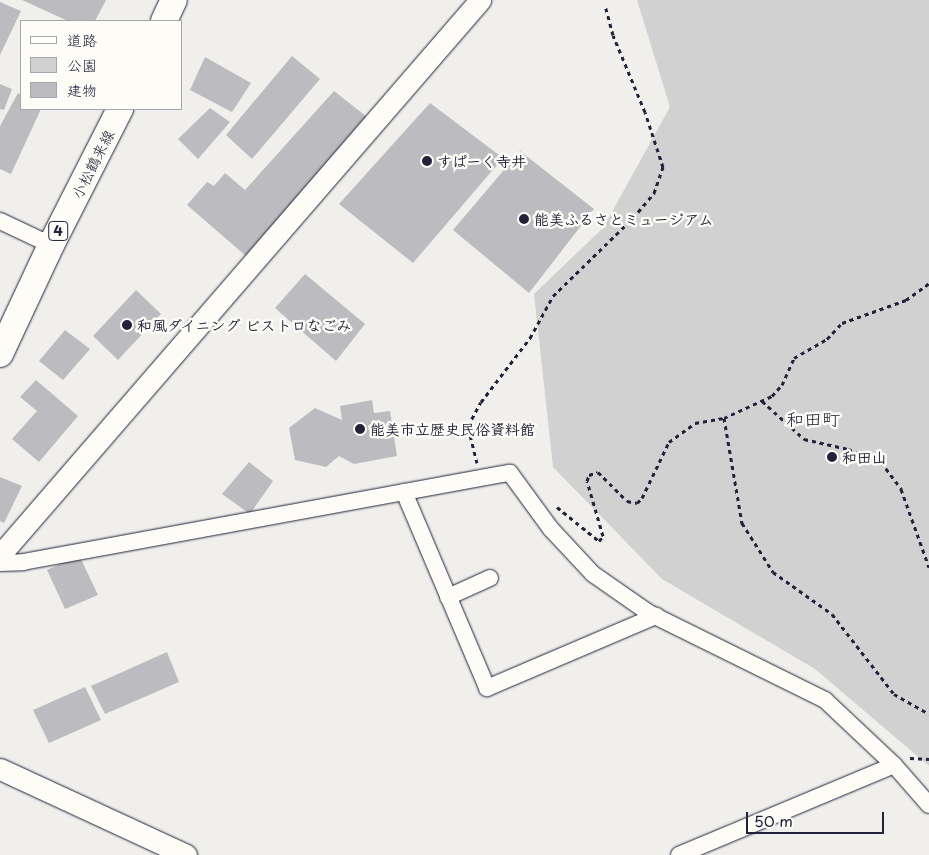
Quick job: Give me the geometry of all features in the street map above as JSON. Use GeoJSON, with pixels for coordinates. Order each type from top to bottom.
{"type":"FeatureCollection","features":[{"type":"Feature","properties":{"kind":"main road"},"geometry":{"type":"LineString","coordinates":[[164,20],[174,0]]}},
{"type":"Feature","properties":{"kind":"main road","name":"小松鶴来線"},"geometry":{"type":"LineString","coordinates":[[0,354],[51,245],[119,110]]}},
{"type":"Feature","properties":{"kind":"street"},"geometry":{"type":"LineString","coordinates":[[0,555],[480,0]]}},
{"type":"Feature","properties":{"kind":"street"},"geometry":{"type":"LineString","coordinates":[[0,220],[51,245]]}},
{"type":"Feature","properties":{"kind":"street"},"geometry":{"type":"LineString","coordinates":[[0,563],[23,562],[510,473],[551,529],[593,574],[656,616],[825,700],[894,765],[929,806]]}},
{"type":"Feature","properties":{"kind":"street"},"geometry":{"type":"LineString","coordinates":[[404,492],[487,688],[656,616]]}},
{"type":"Feature","properties":{"kind":"street"},"geometry":{"type":"LineString","coordinates":[[448,597],[490,578]]}},
{"type":"Feature","properties":{"kind":"street"},"geometry":{"type":"LineString","coordinates":[[680,855],[894,765]]}},
{"type":"Feature","properties":{"kind":"street"},"geometry":{"type":"LineString","coordinates":[[0,769],[186,855]]}},
{"type":"Feature","properties":{"kind":"path"},"geometry":{"type":"LineString","coordinates":[[481,478],[468,426],[481,402],[530,338],[553,296],[633,218],[654,193],[663,167],[645,112],[613,35],[606,8]]}},
{"type":"Feature","properties":{"kind":"path"},"geometry":{"type":"LineString","coordinates":[[555,505],[599,541],[603,536],[587,481],[589,476],[598,472],[627,502],[637,503],[642,498],[669,442],[695,424],[724,418],[772,396],[782,385],[794,358],[827,339],[842,322],[906,300],[929,283]]}},
{"type":"Feature","properties":{"kind":"path"},"geometry":{"type":"LineString","coordinates":[[762,400],[804,439],[848,449],[881,462],[901,489],[929,567]]}},
{"type":"Feature","properties":{"kind":"path"},"geometry":{"type":"LineString","coordinates":[[724,418],[742,523],[773,572],[832,614],[894,694],[929,714]]}},
{"type":"Feature","properties":{"kind":"green space"},"geometry":{"type":"Polygon","coordinates":[[[637,0],[929,0],[929,766],[815,669],[662,579],[553,467],[534,294],[603,228],[670,107],[637,0]]]}},
{"type":"Feature","properties":{"kind":"building"},"geometry":{"type":"Polygon","coordinates":[[[22,0],[106,0],[96,20],[66,20],[22,0]]]}},
{"type":"Feature","properties":{"kind":"building"},"geometry":{"type":"Polygon","coordinates":[[[0,2],[21,11],[0,55],[0,2]]]}},
{"type":"Feature","properties":{"kind":"building"},"geometry":{"type":"Polygon","coordinates":[[[292,56],[320,79],[252,159],[226,135],[292,56]]]}},
{"type":"Feature","properties":{"kind":"building"},"geometry":{"type":"Polygon","coordinates":[[[205,57],[251,83],[232,112],[190,90],[205,57]]]}},
{"type":"Feature","properties":{"kind":"building"},"geometry":{"type":"Polygon","coordinates":[[[0,84],[12,89],[4,110],[0,109],[0,84]]]}},
{"type":"Feature","properties":{"kind":"building"},"geometry":{"type":"Polygon","coordinates":[[[334,91],[367,117],[246,256],[187,205],[207,182],[214,186],[225,173],[245,190],[334,91]]]}},
{"type":"Feature","properties":{"kind":"building"},"geometry":{"type":"Polygon","coordinates":[[[18,93],[20,94],[20,110],[41,110],[11,174],[0,169],[0,126],[18,93]]]}},
{"type":"Feature","properties":{"kind":"building"},"geometry":{"type":"Polygon","coordinates":[[[430,103],[503,158],[413,263],[339,204],[430,103]]]}},
{"type":"Feature","properties":{"kind":"building"},"geometry":{"type":"Polygon","coordinates":[[[210,108],[230,122],[198,159],[178,139],[210,108]]]}},
{"type":"Feature","properties":{"kind":"building","name":"能美ふるさとミュージアム"},"geometry":{"type":"Polygon","coordinates":[[[520,151],[594,209],[529,293],[453,230],[520,151]]]}},
{"type":"Feature","properties":{"kind":"building"},"geometry":{"type":"Polygon","coordinates":[[[305,274],[365,324],[336,361],[275,308],[305,274]]]}},
{"type":"Feature","properties":{"kind":"building","name":"和風ダイニング ビストロなごみ"},"geometry":{"type":"Polygon","coordinates":[[[136,290],[161,314],[118,360],[93,336],[136,290]]]}},
{"type":"Feature","properties":{"kind":"building"},"geometry":{"type":"Polygon","coordinates":[[[65,330],[90,349],[63,380],[39,361],[65,330]]]}},
{"type":"Feature","properties":{"kind":"building"},"geometry":{"type":"Polygon","coordinates":[[[36,380],[78,416],[39,462],[12,439],[37,411],[20,397],[36,380]]]}},
{"type":"Feature","properties":{"kind":"building"},"geometry":{"type":"Polygon","coordinates":[[[372,400],[374,413],[390,411],[397,456],[354,464],[339,456],[326,467],[295,460],[289,428],[315,408],[342,420],[340,406],[372,400]]]}},
{"type":"Feature","properties":{"kind":"building"},"geometry":{"type":"Polygon","coordinates":[[[249,462],[273,481],[250,514],[222,494],[249,462]]]}},
{"type":"Feature","properties":{"kind":"building"},"geometry":{"type":"Polygon","coordinates":[[[0,477],[22,486],[4,523],[0,521],[0,477]]]}},
{"type":"Feature","properties":{"kind":"building"},"geometry":{"type":"Polygon","coordinates":[[[79,555],[98,595],[65,609],[47,570],[79,555]]]}},
{"type":"Feature","properties":{"kind":"building"},"geometry":{"type":"Polygon","coordinates":[[[167,652],[179,682],[105,714],[91,686],[167,652]]]}},
{"type":"Feature","properties":{"kind":"building"},"geometry":{"type":"Polygon","coordinates":[[[85,687],[101,720],[49,743],[33,710],[85,687]]]}},
{"type":"Feature","properties":{"kind":"place","name":"すぱーく寺井"},"geometry":{"type":"Point","coordinates":[427,161]}},
{"type":"Feature","properties":{"kind":"place","name":"能美ふるさとミュージアム"},"geometry":{"type":"Point","coordinates":[524,219]}},
{"type":"Feature","properties":{"kind":"place","name":"和風ダイニング ビストロなごみ"},"geometry":{"type":"Point","coordinates":[127,325]}},
{"type":"Feature","properties":{"kind":"place","name":"能美市立歴史民俗資料館"},"geometry":{"type":"Point","coordinates":[360,429]}},
{"type":"Feature","properties":{"kind":"place","name":"和田山"},"geometry":{"type":"Point","coordinates":[832,457]}},
{"type":"Feature","properties":{"kind":"district","name":"和田町"},"geometry":{"type":"Point","coordinates":[813,419]}}]}
